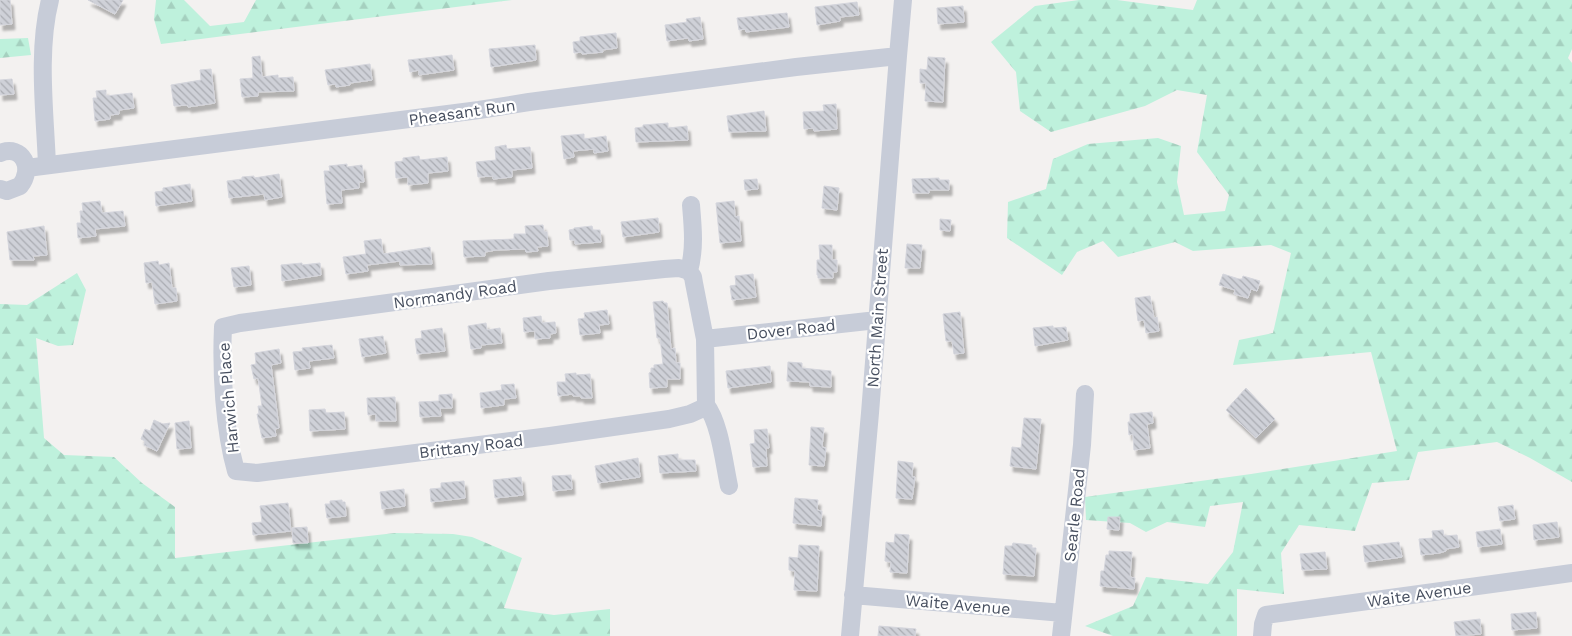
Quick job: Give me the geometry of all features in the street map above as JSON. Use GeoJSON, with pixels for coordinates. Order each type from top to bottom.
{"type":"FeatureCollection","features":[{"type":"Feature","properties":{"kind":"street"},"geometry":{"type":"LineString","coordinates":[[48,165],[43,54],[44,30],[50,0]]}},
{"type":"Feature","properties":{"kind":"street","name":"North Main Street"},"geometry":{"type":"LineString","coordinates":[[850,636],[903,0]]}},
{"type":"Feature","properties":{"kind":"street","name":"Pheasant Run"},"geometry":{"type":"LineString","coordinates":[[27,168],[796,67],[898,56]]}},
{"type":"Feature","properties":{"kind":"street"},"geometry":{"type":"LineString","coordinates":[[0,152],[10,151],[22,156],[27,168],[27,174],[20,186],[7,190],[0,189]]}},
{"type":"Feature","properties":{"kind":"street"},"geometry":{"type":"LineString","coordinates":[[691,204],[694,240],[689,272],[694,283],[705,339],[706,405],[715,423],[729,486]]}},
{"type":"Feature","properties":{"kind":"street","name":"Normandy Road"},"geometry":{"type":"LineString","coordinates":[[223,327],[240,323],[549,281],[679,268],[689,272]]}},
{"type":"Feature","properties":{"kind":"street","name":"Dover Road"},"geometry":{"type":"LineString","coordinates":[[705,339],[877,320]]}},
{"type":"Feature","properties":{"kind":"street","name":"Harwich Place"},"geometry":{"type":"LineString","coordinates":[[223,327],[222,347],[228,439],[235,469]]}},
{"type":"Feature","properties":{"kind":"street","name":"Searle Road"},"geometry":{"type":"LineString","coordinates":[[1061,636],[1082,445],[1084,394]]}},
{"type":"Feature","properties":{"kind":"street","name":"Brittany Road"},"geometry":{"type":"LineString","coordinates":[[235,469],[243,473],[285,470],[669,420],[701,410],[706,405]]}},
{"type":"Feature","properties":{"kind":"street","name":"Waite Avenue"},"geometry":{"type":"LineString","coordinates":[[1262,636],[1266,614],[1572,573]]}},
{"type":"Feature","properties":{"kind":"street","name":"Waite Avenue"},"geometry":{"type":"LineString","coordinates":[[853,595],[1063,613]]}},
{"type":"Feature","properties":{"kind":"green space"},"geometry":{"type":"Polygon","coordinates":[[[156,0],[184,0],[210,26],[244,22],[256,0],[512,0],[161,44],[154,19],[156,0]]]}},
{"type":"Feature","properties":{"kind":"green space"},"geometry":{"type":"Polygon","coordinates":[[[1079,0],[1117,0],[1193,10],[1197,0],[1572,0],[1572,49],[1568,58],[1572,63],[1572,482],[1497,442],[1418,452],[1409,480],[1372,483],[1355,531],[1299,525],[1281,553],[1284,594],[1237,589],[1237,636],[1113,636],[1085,626],[1133,606],[1146,577],[1208,584],[1233,552],[1243,502],[1210,506],[1205,527],[1167,522],[1146,532],[1130,523],[1086,520],[1085,497],[1397,451],[1371,352],[1233,365],[1239,340],[1273,333],[1291,253],[1271,245],[1193,251],[1175,242],[1118,257],[1103,241],[1077,252],[1062,275],[1007,238],[1008,202],[1046,189],[1053,159],[1088,144],[1158,138],[1181,146],[1177,182],[1184,215],[1225,211],[1229,195],[1197,152],[1207,95],[1177,90],[1145,106],[1051,132],[1020,111],[1016,72],[991,42],[1035,6],[1079,0]]]}},
{"type":"Feature","properties":{"kind":"green space"},"geometry":{"type":"Polygon","coordinates":[[[28,38],[31,55],[0,58],[0,39],[28,38]]]}},
{"type":"Feature","properties":{"kind":"green space"},"geometry":{"type":"Polygon","coordinates":[[[77,273],[86,290],[73,345],[58,346],[36,338],[44,438],[64,455],[114,457],[142,483],[175,507],[175,558],[395,533],[453,534],[472,537],[522,558],[504,608],[554,615],[610,609],[610,636],[0,636],[0,304],[27,305],[77,273]]]}},
{"type":"Feature","properties":{"kind":"building"},"geometry":{"type":"Polygon","coordinates":[[[0,0],[10,0],[12,24],[0,25],[0,0]]]}},
{"type":"Feature","properties":{"kind":"building"},"geometry":{"type":"Polygon","coordinates":[[[88,0],[123,0],[115,14],[88,0]]]}},
{"type":"Feature","properties":{"kind":"building"},"geometry":{"type":"Polygon","coordinates":[[[857,2],[859,15],[840,17],[840,21],[817,25],[815,7],[857,2]]]}},
{"type":"Feature","properties":{"kind":"building"},"geometry":{"type":"Polygon","coordinates":[[[963,6],[964,22],[938,24],[937,8],[963,6]]]}},
{"type":"Feature","properties":{"kind":"building"},"geometry":{"type":"Polygon","coordinates":[[[787,13],[789,27],[746,32],[745,29],[739,30],[737,18],[787,13]]]}},
{"type":"Feature","properties":{"kind":"building"},"geometry":{"type":"Polygon","coordinates":[[[700,17],[703,39],[689,41],[688,38],[667,41],[665,25],[687,22],[686,19],[700,17]]]}},
{"type":"Feature","properties":{"kind":"building"},"geometry":{"type":"Polygon","coordinates":[[[616,33],[617,48],[602,50],[603,52],[574,53],[573,42],[580,41],[580,37],[616,33]]]}},
{"type":"Feature","properties":{"kind":"building"},"geometry":{"type":"Polygon","coordinates":[[[535,45],[536,60],[491,67],[489,49],[535,45]]]}},
{"type":"Feature","properties":{"kind":"building"},"geometry":{"type":"Polygon","coordinates":[[[452,55],[454,70],[419,75],[419,70],[410,72],[408,60],[452,55]]]}},
{"type":"Feature","properties":{"kind":"building"},"geometry":{"type":"Polygon","coordinates":[[[260,56],[262,77],[278,75],[278,78],[293,77],[294,91],[258,92],[258,96],[242,97],[240,79],[253,78],[252,57],[260,56]]]}},
{"type":"Feature","properties":{"kind":"building"},"geometry":{"type":"Polygon","coordinates":[[[928,57],[945,58],[943,102],[925,101],[926,83],[920,83],[920,69],[927,70],[928,57]]]}},
{"type":"Feature","properties":{"kind":"building"},"geometry":{"type":"Polygon","coordinates":[[[370,64],[372,80],[336,87],[336,84],[328,85],[325,70],[370,64]]]}},
{"type":"Feature","properties":{"kind":"building"},"geometry":{"type":"Polygon","coordinates":[[[211,69],[215,103],[188,107],[188,105],[174,106],[171,85],[201,80],[200,70],[211,69]]]}},
{"type":"Feature","properties":{"kind":"building"},"geometry":{"type":"Polygon","coordinates":[[[12,79],[14,94],[0,95],[0,80],[12,79]]]}},
{"type":"Feature","properties":{"kind":"building"},"geometry":{"type":"Polygon","coordinates":[[[106,90],[106,96],[132,93],[134,108],[119,110],[119,114],[110,115],[110,119],[95,121],[93,98],[97,98],[96,91],[106,90]]]}},
{"type":"Feature","properties":{"kind":"building"},"geometry":{"type":"Polygon","coordinates":[[[836,104],[837,129],[814,131],[813,128],[804,129],[803,112],[824,111],[823,105],[836,104]]]}},
{"type":"Feature","properties":{"kind":"building"},"geometry":{"type":"Polygon","coordinates":[[[764,111],[766,131],[729,132],[727,116],[764,111]]]}},
{"type":"Feature","properties":{"kind":"building"},"geometry":{"type":"Polygon","coordinates":[[[668,123],[668,128],[687,126],[688,140],[636,142],[635,128],[643,127],[643,125],[668,123]]]}},
{"type":"Feature","properties":{"kind":"building"},"geometry":{"type":"Polygon","coordinates":[[[584,134],[584,139],[606,136],[608,151],[594,153],[594,149],[573,151],[574,157],[564,159],[561,136],[584,134]]]}},
{"type":"Feature","properties":{"kind":"building"},"geometry":{"type":"Polygon","coordinates":[[[506,145],[507,149],[530,147],[532,168],[512,170],[512,177],[493,179],[493,176],[478,177],[476,162],[496,160],[495,147],[506,145]]]}},
{"type":"Feature","properties":{"kind":"building"},"geometry":{"type":"Polygon","coordinates":[[[419,156],[420,160],[447,157],[448,171],[428,173],[428,183],[408,185],[408,177],[396,178],[395,162],[403,161],[403,158],[419,156]]]}},
{"type":"Feature","properties":{"kind":"building"},"geometry":{"type":"Polygon","coordinates":[[[347,164],[347,167],[362,165],[364,182],[359,182],[359,188],[341,190],[342,203],[327,204],[324,171],[330,171],[329,166],[347,164]]]}},
{"type":"Feature","properties":{"kind":"building"},"geometry":{"type":"Polygon","coordinates":[[[279,174],[282,197],[265,200],[264,194],[229,198],[227,181],[242,179],[242,177],[254,176],[254,178],[279,174]]]}},
{"type":"Feature","properties":{"kind":"building"},"geometry":{"type":"Polygon","coordinates":[[[939,178],[939,180],[949,180],[949,190],[929,190],[929,193],[913,193],[912,179],[939,178]]]}},
{"type":"Feature","properties":{"kind":"building"},"geometry":{"type":"Polygon","coordinates":[[[757,179],[758,189],[745,190],[744,180],[757,179]]]}},
{"type":"Feature","properties":{"kind":"building"},"geometry":{"type":"Polygon","coordinates":[[[190,184],[192,201],[156,206],[155,192],[163,191],[163,188],[190,184]]]}},
{"type":"Feature","properties":{"kind":"building"},"geometry":{"type":"Polygon","coordinates":[[[824,186],[839,188],[837,210],[822,208],[824,186]]]}},
{"type":"Feature","properties":{"kind":"building"},"geometry":{"type":"Polygon","coordinates":[[[100,201],[102,213],[123,211],[125,226],[95,229],[96,236],[78,238],[77,223],[81,223],[80,211],[83,211],[82,203],[100,201]]]}},
{"type":"Feature","properties":{"kind":"building"},"geometry":{"type":"Polygon","coordinates":[[[734,201],[735,217],[739,216],[741,241],[720,243],[716,203],[734,201]]]}},
{"type":"Feature","properties":{"kind":"building"},"geometry":{"type":"Polygon","coordinates":[[[658,218],[659,232],[623,237],[621,222],[658,218]]]}},
{"type":"Feature","properties":{"kind":"building"},"geometry":{"type":"Polygon","coordinates":[[[940,219],[951,220],[950,231],[940,230],[940,219]]]}},
{"type":"Feature","properties":{"kind":"building"},"geometry":{"type":"Polygon","coordinates":[[[543,225],[544,232],[547,232],[548,246],[537,247],[538,251],[526,252],[525,249],[496,250],[485,252],[485,256],[464,257],[463,241],[514,239],[514,234],[526,234],[525,226],[543,225]]]}},
{"type":"Feature","properties":{"kind":"building"},"geometry":{"type":"Polygon","coordinates":[[[44,226],[47,255],[33,256],[34,260],[10,260],[7,232],[44,226]]]}},
{"type":"Feature","properties":{"kind":"building"},"geometry":{"type":"Polygon","coordinates":[[[592,226],[593,230],[600,230],[601,242],[575,244],[575,240],[570,240],[569,230],[592,226]]]}},
{"type":"Feature","properties":{"kind":"building"},"geometry":{"type":"Polygon","coordinates":[[[381,239],[383,254],[430,247],[432,264],[400,265],[400,261],[367,265],[368,271],[346,274],[343,257],[366,254],[364,241],[381,239]]]}},
{"type":"Feature","properties":{"kind":"building"},"geometry":{"type":"Polygon","coordinates":[[[907,244],[922,245],[920,268],[905,268],[907,244]]]}},
{"type":"Feature","properties":{"kind":"building"},"geometry":{"type":"Polygon","coordinates":[[[819,245],[832,245],[832,260],[837,260],[837,272],[833,272],[833,278],[818,278],[817,260],[820,260],[819,245]]]}},
{"type":"Feature","properties":{"kind":"building"},"geometry":{"type":"Polygon","coordinates":[[[158,261],[159,265],[169,263],[172,288],[176,288],[177,301],[155,304],[152,282],[146,283],[144,263],[158,261]]]}},
{"type":"Feature","properties":{"kind":"building"},"geometry":{"type":"Polygon","coordinates":[[[302,263],[302,265],[320,263],[321,275],[282,281],[281,265],[302,263]]]}},
{"type":"Feature","properties":{"kind":"building"},"geometry":{"type":"Polygon","coordinates":[[[249,266],[251,285],[234,287],[231,268],[249,266]]]}},
{"type":"Feature","properties":{"kind":"building"},"geometry":{"type":"Polygon","coordinates":[[[753,274],[756,297],[732,300],[730,286],[736,285],[735,276],[753,274]]]}},
{"type":"Feature","properties":{"kind":"building"},"geometry":{"type":"Polygon","coordinates":[[[1223,274],[1239,279],[1242,279],[1243,276],[1260,281],[1257,291],[1251,289],[1248,298],[1234,294],[1235,290],[1219,285],[1223,274]]]}},
{"type":"Feature","properties":{"kind":"building"},"geometry":{"type":"Polygon","coordinates":[[[1150,296],[1154,318],[1157,317],[1159,331],[1146,333],[1144,320],[1138,321],[1135,298],[1150,296]]]}},
{"type":"Feature","properties":{"kind":"building"},"geometry":{"type":"Polygon","coordinates":[[[663,301],[667,303],[671,349],[675,348],[676,363],[680,363],[680,379],[667,379],[667,387],[650,388],[649,373],[651,368],[654,368],[654,365],[663,364],[660,338],[657,338],[653,302],[663,301]]]}},
{"type":"Feature","properties":{"kind":"building"},"geometry":{"type":"Polygon","coordinates":[[[607,310],[609,324],[599,325],[600,333],[580,335],[578,319],[585,318],[584,313],[607,310]]]}},
{"type":"Feature","properties":{"kind":"building"},"geometry":{"type":"Polygon","coordinates":[[[960,312],[964,353],[954,354],[952,341],[946,341],[943,314],[960,312]]]}},
{"type":"Feature","properties":{"kind":"building"},"geometry":{"type":"Polygon","coordinates":[[[541,316],[542,323],[555,322],[556,333],[550,334],[550,338],[535,339],[535,331],[524,332],[523,318],[541,316]]]}},
{"type":"Feature","properties":{"kind":"building"},"geometry":{"type":"Polygon","coordinates":[[[486,323],[487,330],[500,328],[502,343],[481,345],[481,348],[471,349],[468,326],[486,323]]]}},
{"type":"Feature","properties":{"kind":"building"},"geometry":{"type":"Polygon","coordinates":[[[1053,326],[1053,328],[1066,327],[1068,340],[1035,346],[1033,328],[1053,326]]]}},
{"type":"Feature","properties":{"kind":"building"},"geometry":{"type":"Polygon","coordinates":[[[442,328],[445,351],[417,354],[415,339],[422,338],[421,331],[442,328]]]}},
{"type":"Feature","properties":{"kind":"building"},"geometry":{"type":"Polygon","coordinates":[[[383,336],[386,353],[362,357],[359,339],[383,336]]]}},
{"type":"Feature","properties":{"kind":"building"},"geometry":{"type":"Polygon","coordinates":[[[332,345],[334,358],[309,361],[310,368],[295,370],[293,352],[303,351],[302,348],[332,345]]]}},
{"type":"Feature","properties":{"kind":"building"},"geometry":{"type":"Polygon","coordinates":[[[279,349],[281,363],[271,365],[279,428],[275,429],[276,436],[262,438],[257,414],[259,414],[258,406],[262,406],[258,378],[254,379],[251,365],[256,364],[255,353],[279,349]]]}},
{"type":"Feature","properties":{"kind":"building"},"geometry":{"type":"Polygon","coordinates":[[[788,362],[802,363],[802,368],[831,371],[831,387],[810,386],[810,382],[787,381],[788,362]]]}},
{"type":"Feature","properties":{"kind":"building"},"geometry":{"type":"Polygon","coordinates":[[[770,366],[771,382],[728,388],[726,371],[770,366]]]}},
{"type":"Feature","properties":{"kind":"building"},"geometry":{"type":"Polygon","coordinates":[[[576,373],[576,375],[590,374],[592,398],[581,398],[581,396],[573,396],[573,394],[558,396],[557,382],[566,382],[565,374],[576,373]]]}},
{"type":"Feature","properties":{"kind":"building"},"geometry":{"type":"Polygon","coordinates":[[[514,384],[516,398],[504,399],[504,405],[481,408],[480,393],[502,390],[501,385],[514,384]]]}},
{"type":"Feature","properties":{"kind":"building"},"geometry":{"type":"Polygon","coordinates":[[[1246,388],[1275,419],[1256,438],[1226,410],[1246,388]]]}},
{"type":"Feature","properties":{"kind":"building"},"geometry":{"type":"Polygon","coordinates":[[[452,394],[452,408],[440,408],[441,416],[420,417],[419,402],[439,401],[439,395],[452,394]]]}},
{"type":"Feature","properties":{"kind":"building"},"geometry":{"type":"Polygon","coordinates":[[[395,397],[396,421],[376,421],[376,414],[368,415],[367,398],[395,397]]]}},
{"type":"Feature","properties":{"kind":"building"},"geometry":{"type":"Polygon","coordinates":[[[325,409],[326,413],[344,412],[345,429],[310,431],[309,410],[325,409]]]}},
{"type":"Feature","properties":{"kind":"building"},"geometry":{"type":"Polygon","coordinates":[[[1152,412],[1153,423],[1147,424],[1150,448],[1134,450],[1133,434],[1129,435],[1128,422],[1130,422],[1130,414],[1152,412]]]}},
{"type":"Feature","properties":{"kind":"building"},"geometry":{"type":"Polygon","coordinates":[[[1024,418],[1041,419],[1036,469],[1010,466],[1012,447],[1021,448],[1024,418]]]}},
{"type":"Feature","properties":{"kind":"building"},"geometry":{"type":"Polygon","coordinates":[[[154,420],[163,424],[170,423],[157,451],[144,445],[145,441],[141,439],[145,429],[150,431],[154,420]]]}},
{"type":"Feature","properties":{"kind":"building"},"geometry":{"type":"Polygon","coordinates":[[[189,421],[191,448],[177,449],[175,423],[189,421]]]}},
{"type":"Feature","properties":{"kind":"building"},"geometry":{"type":"Polygon","coordinates":[[[811,427],[824,428],[822,447],[826,448],[824,466],[809,465],[811,427]]]}},
{"type":"Feature","properties":{"kind":"building"},"geometry":{"type":"Polygon","coordinates":[[[767,429],[769,448],[766,448],[767,466],[753,467],[750,444],[755,443],[754,430],[767,429]]]}},
{"type":"Feature","properties":{"kind":"building"},"geometry":{"type":"Polygon","coordinates":[[[678,454],[678,460],[695,460],[696,471],[660,473],[658,456],[678,454]]]}},
{"type":"Feature","properties":{"kind":"building"},"geometry":{"type":"Polygon","coordinates":[[[638,458],[640,477],[598,483],[595,466],[638,458]]]}},
{"type":"Feature","properties":{"kind":"building"},"geometry":{"type":"Polygon","coordinates":[[[898,461],[913,463],[912,477],[915,477],[912,499],[896,498],[898,461]]]}},
{"type":"Feature","properties":{"kind":"building"},"geometry":{"type":"Polygon","coordinates":[[[571,475],[572,489],[553,491],[552,476],[571,475]]]}},
{"type":"Feature","properties":{"kind":"building"},"geometry":{"type":"Polygon","coordinates":[[[521,477],[523,495],[495,498],[493,480],[521,477]]]}},
{"type":"Feature","properties":{"kind":"building"},"geometry":{"type":"Polygon","coordinates":[[[464,481],[465,498],[431,502],[430,489],[441,488],[441,483],[464,481]]]}},
{"type":"Feature","properties":{"kind":"building"},"geometry":{"type":"Polygon","coordinates":[[[404,489],[405,506],[382,509],[380,492],[404,489]]]}},
{"type":"Feature","properties":{"kind":"building"},"geometry":{"type":"Polygon","coordinates":[[[795,498],[818,500],[817,510],[822,511],[821,526],[793,523],[795,498]]]}},
{"type":"Feature","properties":{"kind":"building"},"geometry":{"type":"Polygon","coordinates":[[[342,500],[342,502],[345,502],[346,516],[327,518],[325,504],[330,504],[330,501],[342,500]]]}},
{"type":"Feature","properties":{"kind":"building"},"geometry":{"type":"Polygon","coordinates":[[[288,503],[291,531],[253,535],[252,523],[262,522],[260,506],[288,503]]]}},
{"type":"Feature","properties":{"kind":"building"},"geometry":{"type":"Polygon","coordinates":[[[1513,505],[1515,519],[1500,521],[1498,507],[1513,505]]]}},
{"type":"Feature","properties":{"kind":"building"},"geometry":{"type":"Polygon","coordinates":[[[1108,517],[1120,517],[1119,530],[1107,529],[1108,517]]]}},
{"type":"Feature","properties":{"kind":"building"},"geometry":{"type":"Polygon","coordinates":[[[1557,522],[1559,537],[1534,540],[1533,525],[1557,522]]]}},
{"type":"Feature","properties":{"kind":"building"},"geometry":{"type":"Polygon","coordinates":[[[307,527],[308,543],[293,543],[292,528],[307,527]]]}},
{"type":"Feature","properties":{"kind":"building"},"geometry":{"type":"Polygon","coordinates":[[[1500,529],[1502,544],[1478,547],[1476,532],[1500,529]]]}},
{"type":"Feature","properties":{"kind":"building"},"geometry":{"type":"Polygon","coordinates":[[[1443,530],[1444,536],[1457,535],[1459,547],[1446,549],[1446,551],[1439,553],[1421,555],[1419,539],[1433,538],[1432,531],[1443,530]]]}},
{"type":"Feature","properties":{"kind":"building"},"geometry":{"type":"Polygon","coordinates":[[[895,534],[909,535],[907,573],[890,572],[891,562],[885,561],[886,542],[894,543],[895,534]]]}},
{"type":"Feature","properties":{"kind":"building"},"geometry":{"type":"Polygon","coordinates":[[[1399,542],[1402,557],[1365,562],[1363,546],[1399,542]]]}},
{"type":"Feature","properties":{"kind":"building"},"geometry":{"type":"Polygon","coordinates":[[[1013,543],[1032,545],[1032,548],[1036,548],[1034,576],[1003,574],[1005,546],[1012,546],[1013,543]]]}},
{"type":"Feature","properties":{"kind":"building"},"geometry":{"type":"Polygon","coordinates":[[[799,545],[819,546],[817,591],[794,590],[795,571],[789,570],[789,557],[798,558],[799,545]]]}},
{"type":"Feature","properties":{"kind":"building"},"geometry":{"type":"Polygon","coordinates":[[[1109,551],[1132,552],[1130,577],[1135,578],[1134,589],[1100,586],[1101,571],[1104,571],[1106,555],[1109,555],[1109,551]]]}},
{"type":"Feature","properties":{"kind":"building"},"geometry":{"type":"Polygon","coordinates":[[[1325,552],[1327,569],[1302,570],[1300,554],[1325,552]]]}},
{"type":"Feature","properties":{"kind":"building"},"geometry":{"type":"Polygon","coordinates":[[[1536,612],[1537,628],[1512,630],[1511,614],[1536,612]]]}},
{"type":"Feature","properties":{"kind":"building"},"geometry":{"type":"Polygon","coordinates":[[[1480,619],[1481,634],[1456,636],[1454,622],[1480,619]]]}},
{"type":"Feature","properties":{"kind":"building"},"geometry":{"type":"Polygon","coordinates":[[[879,626],[916,629],[915,636],[878,636],[879,626]]]}}]}
